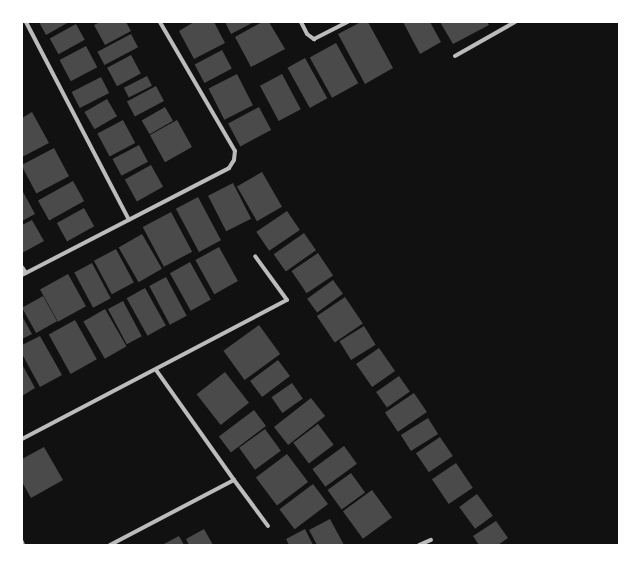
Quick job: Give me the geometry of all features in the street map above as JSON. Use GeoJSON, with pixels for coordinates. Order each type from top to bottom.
{"type":"FeatureCollection","features":[{"type":"Feature","properties":{"kind":"street"},"geometry":{"type":"LineString","coordinates":[[26,22],[129,220]]}},
{"type":"Feature","properties":{"kind":"street"},"geometry":{"type":"LineString","coordinates":[[22,267],[24,274],[229,168],[235,156],[160,22]]}},
{"type":"Feature","properties":{"kind":"street"},"geometry":{"type":"LineString","coordinates":[[301,22],[307,34],[314,39],[348,22]]}},
{"type":"Feature","properties":{"kind":"street"},"geometry":{"type":"LineString","coordinates":[[455,56],[515,22]]}},
{"type":"Feature","properties":{"kind":"street"},"geometry":{"type":"LineString","coordinates":[[22,439],[287,300],[256,256]]}},
{"type":"Feature","properties":{"kind":"street"},"geometry":{"type":"LineString","coordinates":[[156,370],[268,526]]}},
{"type":"Feature","properties":{"kind":"street"},"geometry":{"type":"LineString","coordinates":[[110,545],[234,480]]}},
{"type":"Feature","properties":{"kind":"street"},"geometry":{"type":"LineString","coordinates":[[419,545],[431,540]]}},
{"type":"Feature","properties":{"kind":"building"},"geometry":{"type":"Polygon","coordinates":[[[39,22],[69,22],[46,35],[39,22]]]}},
{"type":"Feature","properties":{"kind":"building"},"geometry":{"type":"Polygon","coordinates":[[[100,22],[126,22],[131,31],[105,45],[94,25],[100,22]]]}},
{"type":"Feature","properties":{"kind":"building"},"geometry":{"type":"Polygon","coordinates":[[[194,22],[214,22],[225,43],[194,59],[179,31],[194,22]]]}},
{"type":"Feature","properties":{"kind":"building"},"geometry":{"type":"Polygon","coordinates":[[[225,22],[254,22],[231,34],[225,22]]]}},
{"type":"Feature","properties":{"kind":"building"},"geometry":{"type":"Polygon","coordinates":[[[262,22],[269,22],[285,49],[251,67],[235,37],[262,22]]]}},
{"type":"Feature","properties":{"kind":"building"},"geometry":{"type":"Polygon","coordinates":[[[361,22],[368,22],[393,68],[365,84],[338,34],[361,22]]]}},
{"type":"Feature","properties":{"kind":"building"},"geometry":{"type":"Polygon","coordinates":[[[403,22],[430,22],[441,42],[420,54],[403,22]]]}},
{"type":"Feature","properties":{"kind":"building"},"geometry":{"type":"Polygon","coordinates":[[[440,22],[487,22],[489,25],[453,44],[440,22]]]}},
{"type":"Feature","properties":{"kind":"building"},"geometry":{"type":"Polygon","coordinates":[[[76,24],[85,40],[58,54],[50,39],[76,24]]]}},
{"type":"Feature","properties":{"kind":"building"},"geometry":{"type":"Polygon","coordinates":[[[131,34],[138,47],[104,65],[97,52],[131,34]]]}},
{"type":"Feature","properties":{"kind":"building"},"geometry":{"type":"Polygon","coordinates":[[[336,43],[358,83],[332,98],[310,58],[336,43]]]}},
{"type":"Feature","properties":{"kind":"building"},"geometry":{"type":"Polygon","coordinates":[[[86,46],[97,67],[71,81],[60,60],[86,46]]]}},
{"type":"Feature","properties":{"kind":"building"},"geometry":{"type":"Polygon","coordinates":[[[222,50],[232,69],[204,83],[195,65],[222,50]]]}},
{"type":"Feature","properties":{"kind":"building"},"geometry":{"type":"Polygon","coordinates":[[[131,55],[141,74],[117,86],[107,68],[131,55]]]}},
{"type":"Feature","properties":{"kind":"building"},"geometry":{"type":"Polygon","coordinates":[[[305,58],[327,98],[310,108],[288,68],[305,58]]]}},
{"type":"Feature","properties":{"kind":"building"},"geometry":{"type":"Polygon","coordinates":[[[237,74],[253,105],[224,120],[208,89],[237,74]]]}},
{"type":"Feature","properties":{"kind":"building"},"geometry":{"type":"Polygon","coordinates":[[[282,74],[301,109],[279,121],[260,86],[282,74]]]}},
{"type":"Feature","properties":{"kind":"building"},"geometry":{"type":"Polygon","coordinates":[[[147,76],[152,86],[129,98],[124,88],[147,76]]]}},
{"type":"Feature","properties":{"kind":"building"},"geometry":{"type":"Polygon","coordinates":[[[101,77],[109,93],[80,108],[72,92],[101,77]]]}},
{"type":"Feature","properties":{"kind":"building"},"geometry":{"type":"Polygon","coordinates":[[[156,86],[164,101],[135,117],[127,101],[156,86]]]}},
{"type":"Feature","properties":{"kind":"building"},"geometry":{"type":"Polygon","coordinates":[[[107,99],[117,116],[94,129],[84,112],[107,99]]]}},
{"type":"Feature","properties":{"kind":"building"},"geometry":{"type":"Polygon","coordinates":[[[165,107],[173,121],[150,134],[142,120],[165,107]]]}},
{"type":"Feature","properties":{"kind":"building"},"geometry":{"type":"Polygon","coordinates":[[[259,107],[271,130],[240,146],[228,123],[259,107]]]}},
{"type":"Feature","properties":{"kind":"building"},"geometry":{"type":"Polygon","coordinates":[[[32,112],[49,143],[22,157],[22,118],[32,112]]]}},
{"type":"Feature","properties":{"kind":"building"},"geometry":{"type":"Polygon","coordinates":[[[123,120],[135,143],[110,157],[97,134],[123,120]]]}},
{"type":"Feature","properties":{"kind":"building"},"geometry":{"type":"Polygon","coordinates":[[[177,120],[192,147],[165,162],[150,135],[177,120]]]}},
{"type":"Feature","properties":{"kind":"building"},"geometry":{"type":"Polygon","coordinates":[[[139,145],[148,162],[121,176],[113,159],[139,145]]]}},
{"type":"Feature","properties":{"kind":"building"},"geometry":{"type":"Polygon","coordinates":[[[54,148],[69,176],[36,194],[22,165],[54,148]]]}},
{"type":"Feature","properties":{"kind":"building"},"geometry":{"type":"Polygon","coordinates":[[[151,165],[163,187],[137,201],[125,180],[151,165]]]}},
{"type":"Feature","properties":{"kind":"building"},"geometry":{"type":"Polygon","coordinates":[[[262,172],[282,207],[257,221],[237,187],[262,172]]]}},
{"type":"Feature","properties":{"kind":"building"},"geometry":{"type":"Polygon","coordinates":[[[73,181],[84,201],[49,221],[38,200],[73,181]]]}},
{"type":"Feature","properties":{"kind":"building"},"geometry":{"type":"Polygon","coordinates":[[[233,183],[251,219],[226,231],[208,196],[233,183]]]}},
{"type":"Feature","properties":{"kind":"building"},"geometry":{"type":"Polygon","coordinates":[[[22,190],[35,214],[22,221],[22,190]]]}},
{"type":"Feature","properties":{"kind":"building"},"geometry":{"type":"Polygon","coordinates":[[[198,197],[221,240],[199,252],[176,209],[198,197]]]}},
{"type":"Feature","properties":{"kind":"building"},"geometry":{"type":"Polygon","coordinates":[[[84,208],[94,226],[67,241],[57,223],[84,208]]]}},
{"type":"Feature","properties":{"kind":"building"},"geometry":{"type":"Polygon","coordinates":[[[287,211],[300,230],[269,251],[256,232],[287,211]]]}},
{"type":"Feature","properties":{"kind":"building"},"geometry":{"type":"Polygon","coordinates":[[[171,212],[192,252],[164,267],[143,227],[171,212]]]}},
{"type":"Feature","properties":{"kind":"building"},"geometry":{"type":"Polygon","coordinates":[[[32,220],[44,241],[22,253],[22,225],[32,220]]]}},
{"type":"Feature","properties":{"kind":"building"},"geometry":{"type":"Polygon","coordinates":[[[304,233],[316,250],[286,271],[274,254],[304,233]]]}},
{"type":"Feature","properties":{"kind":"building"},"geometry":{"type":"Polygon","coordinates":[[[142,234],[162,269],[139,282],[119,248],[142,234]]]}},
{"type":"Feature","properties":{"kind":"building"},"geometry":{"type":"Polygon","coordinates":[[[219,247],[238,281],[214,294],[195,260],[219,247]]]}},
{"type":"Feature","properties":{"kind":"building"},"geometry":{"type":"Polygon","coordinates":[[[116,249],[134,283],[112,294],[94,261],[116,249]]]}},
{"type":"Feature","properties":{"kind":"building"},"geometry":{"type":"Polygon","coordinates":[[[318,253],[333,275],[307,293],[291,271],[318,253]]]}},
{"type":"Feature","properties":{"kind":"building"},"geometry":{"type":"Polygon","coordinates":[[[190,262],[211,300],[191,311],[170,273],[190,262]]]}},
{"type":"Feature","properties":{"kind":"building"},"geometry":{"type":"Polygon","coordinates":[[[92,263],[111,298],[93,308],[74,272],[92,263]]]}},
{"type":"Feature","properties":{"kind":"building"},"geometry":{"type":"Polygon","coordinates":[[[68,274],[86,306],[58,322],[40,290],[68,274]]]}},
{"type":"Feature","properties":{"kind":"building"},"geometry":{"type":"Polygon","coordinates":[[[166,277],[187,316],[170,325],[149,286],[166,277]]]}},
{"type":"Feature","properties":{"kind":"building"},"geometry":{"type":"Polygon","coordinates":[[[333,280],[343,294],[317,313],[307,299],[333,280]]]}},
{"type":"Feature","properties":{"kind":"building"},"geometry":{"type":"Polygon","coordinates":[[[145,288],[166,326],[147,336],[127,298],[145,288]]]}},
{"type":"Feature","properties":{"kind":"building"},"geometry":{"type":"Polygon","coordinates":[[[43,296],[57,321],[36,333],[22,308],[43,296]]]}},
{"type":"Feature","properties":{"kind":"building"},"geometry":{"type":"Polygon","coordinates":[[[345,297],[363,324],[335,343],[317,316],[345,297]]]}},
{"type":"Feature","properties":{"kind":"building"},"geometry":{"type":"Polygon","coordinates":[[[123,301],[142,336],[127,344],[108,309],[123,301]]]}},
{"type":"Feature","properties":{"kind":"building"},"geometry":{"type":"Polygon","coordinates":[[[105,309],[126,346],[105,359],[83,322],[105,309]]]}},
{"type":"Feature","properties":{"kind":"building"},"geometry":{"type":"Polygon","coordinates":[[[22,316],[32,334],[22,339],[22,316]]]}},
{"type":"Feature","properties":{"kind":"building"},"geometry":{"type":"Polygon","coordinates":[[[75,320],[97,359],[71,374],[49,335],[75,320]]]}},
{"type":"Feature","properties":{"kind":"building"},"geometry":{"type":"Polygon","coordinates":[[[259,325],[280,354],[245,380],[223,351],[259,325]]]}},
{"type":"Feature","properties":{"kind":"building"},"geometry":{"type":"Polygon","coordinates":[[[364,326],[376,345],[351,360],[339,341],[364,326]]]}},
{"type":"Feature","properties":{"kind":"building"},"geometry":{"type":"Polygon","coordinates":[[[40,336],[62,375],[40,387],[22,354],[22,345],[40,336]]]}},
{"type":"Feature","properties":{"kind":"building"},"geometry":{"type":"Polygon","coordinates":[[[379,348],[395,371],[372,387],[356,364],[379,348]]]}},
{"type":"Feature","properties":{"kind":"building"},"geometry":{"type":"Polygon","coordinates":[[[278,360],[290,376],[262,397],[250,381],[278,360]]]}},
{"type":"Feature","properties":{"kind":"building"},"geometry":{"type":"Polygon","coordinates":[[[22,364],[35,388],[22,396],[22,364]]]}},
{"type":"Feature","properties":{"kind":"building"},"geometry":{"type":"Polygon","coordinates":[[[225,372],[249,403],[221,425],[197,394],[225,372]]]}},
{"type":"Feature","properties":{"kind":"building"},"geometry":{"type":"Polygon","coordinates":[[[399,376],[410,392],[387,408],[376,392],[399,376]]]}},
{"type":"Feature","properties":{"kind":"building"},"geometry":{"type":"Polygon","coordinates":[[[292,383],[303,399],[282,413],[272,397],[292,383]]]}},
{"type":"Feature","properties":{"kind":"building"},"geometry":{"type":"Polygon","coordinates":[[[414,393],[427,412],[398,432],[385,413],[414,393]]]}},
{"type":"Feature","properties":{"kind":"building"},"geometry":{"type":"Polygon","coordinates":[[[311,398],[325,416],[288,445],[274,427],[311,398]]]}},
{"type":"Feature","properties":{"kind":"building"},"geometry":{"type":"Polygon","coordinates":[[[254,410],[266,426],[231,452],[219,436],[254,410]]]}},
{"type":"Feature","properties":{"kind":"building"},"geometry":{"type":"Polygon","coordinates":[[[428,418],[438,434],[411,451],[401,435],[428,418]]]}},
{"type":"Feature","properties":{"kind":"building"},"geometry":{"type":"Polygon","coordinates":[[[318,424],[334,445],[309,463],[293,443],[318,424]]]}},
{"type":"Feature","properties":{"kind":"building"},"geometry":{"type":"Polygon","coordinates":[[[265,429],[281,451],[255,470],[239,448],[265,429]]]}},
{"type":"Feature","properties":{"kind":"building"},"geometry":{"type":"Polygon","coordinates":[[[440,437],[453,456],[429,472],[416,453],[440,437]]]}},
{"type":"Feature","properties":{"kind":"building"},"geometry":{"type":"Polygon","coordinates":[[[344,446],[357,464],[325,487],[312,469],[344,446]]]}},
{"type":"Feature","properties":{"kind":"building"},"geometry":{"type":"Polygon","coordinates":[[[44,447],[63,480],[31,498],[22,482],[22,459],[44,447]]]}},
{"type":"Feature","properties":{"kind":"building"},"geometry":{"type":"Polygon","coordinates":[[[287,454],[308,482],[277,505],[256,477],[287,454]]]}},
{"type":"Feature","properties":{"kind":"building"},"geometry":{"type":"Polygon","coordinates":[[[456,463],[473,488],[449,504],[432,479],[456,463]]]}},
{"type":"Feature","properties":{"kind":"building"},"geometry":{"type":"Polygon","coordinates":[[[351,473],[365,492],[342,509],[328,490],[351,473]]]}},
{"type":"Feature","properties":{"kind":"building"},"geometry":{"type":"Polygon","coordinates":[[[313,484],[328,504],[295,529],[279,509],[313,484]]]}},
{"type":"Feature","properties":{"kind":"building"},"geometry":{"type":"Polygon","coordinates":[[[372,490],[392,518],[363,539],[343,511],[372,490]]]}},
{"type":"Feature","properties":{"kind":"building"},"geometry":{"type":"Polygon","coordinates":[[[477,494],[493,516],[475,529],[459,507],[477,494]]]}},
{"type":"Feature","properties":{"kind":"building"},"geometry":{"type":"Polygon","coordinates":[[[330,519],[344,545],[317,545],[309,530],[330,519]]]}},
{"type":"Feature","properties":{"kind":"building"},"geometry":{"type":"Polygon","coordinates":[[[496,521],[508,538],[498,545],[479,545],[473,536],[496,521]]]}},
{"type":"Feature","properties":{"kind":"building"},"geometry":{"type":"Polygon","coordinates":[[[204,529],[213,545],[189,545],[186,539],[204,529]]]}},
{"type":"Feature","properties":{"kind":"building"},"geometry":{"type":"Polygon","coordinates":[[[305,529],[313,545],[289,545],[286,539],[305,529]]]}},
{"type":"Feature","properties":{"kind":"building"},"geometry":{"type":"Polygon","coordinates":[[[179,536],[184,545],[162,545],[179,536]]]}}]}
